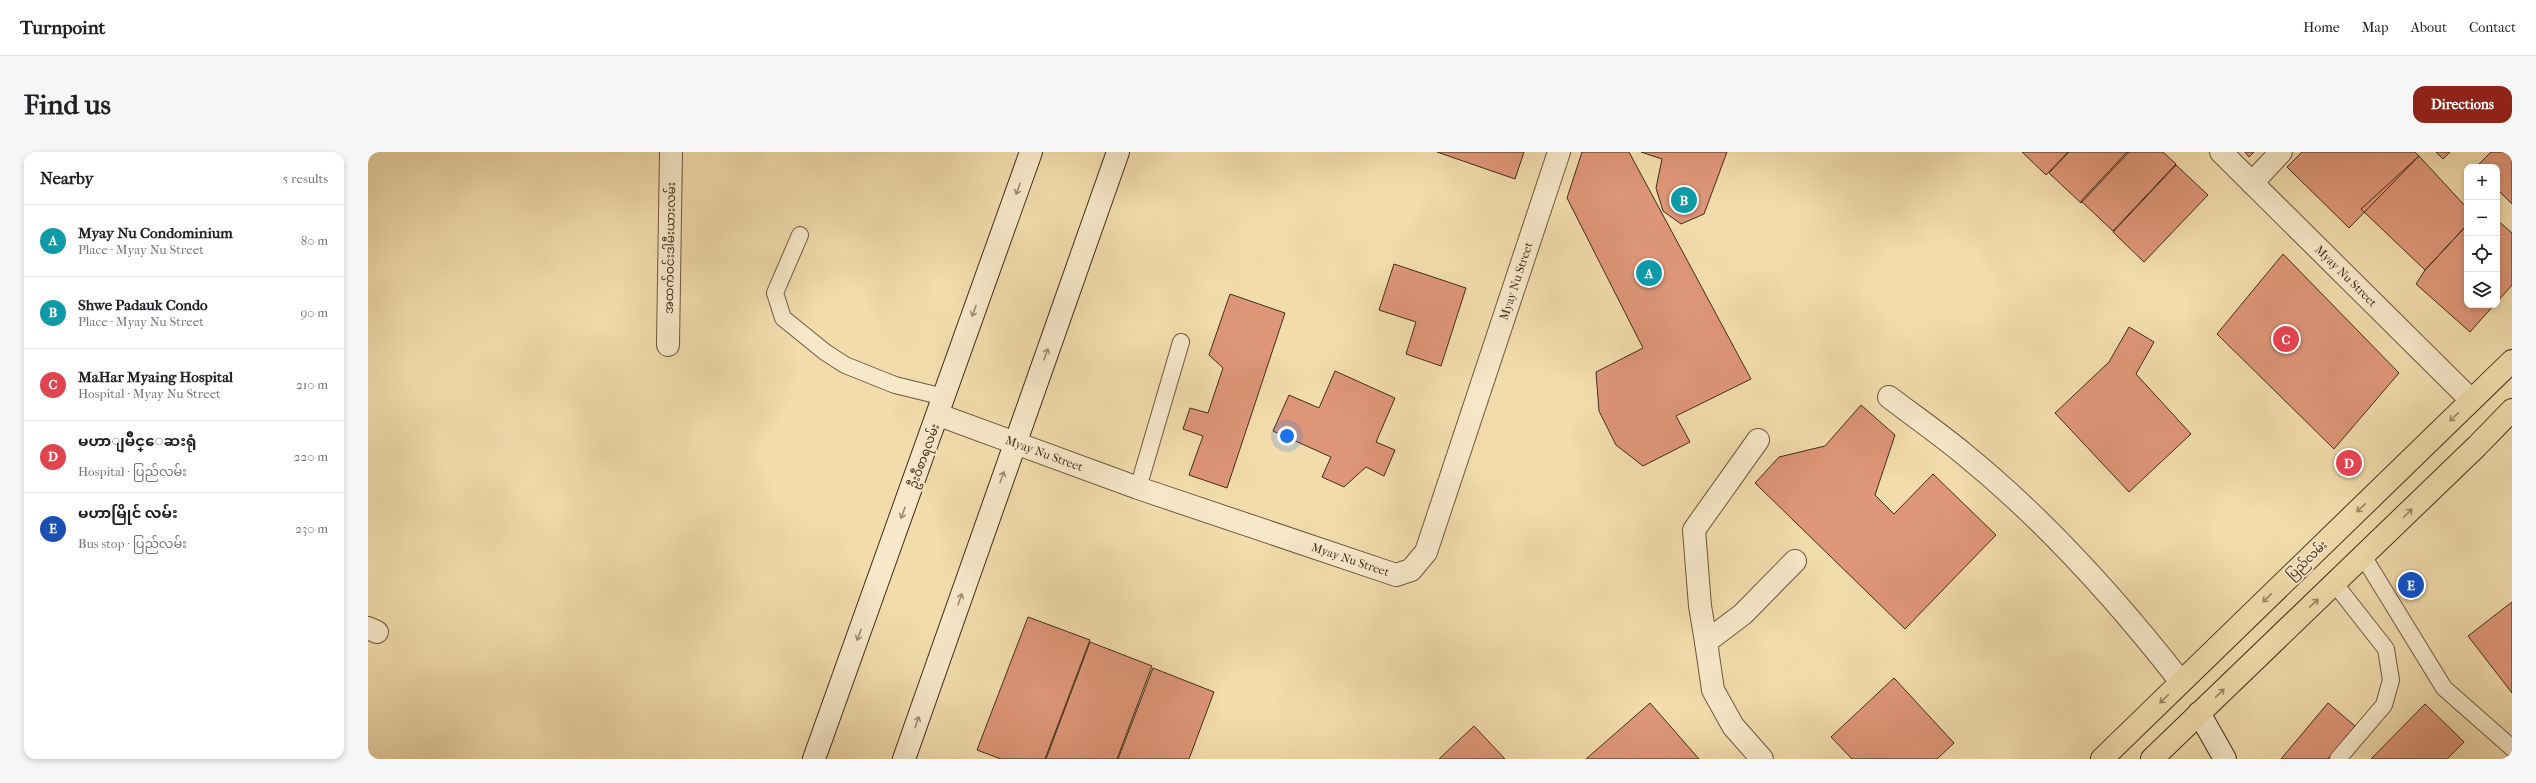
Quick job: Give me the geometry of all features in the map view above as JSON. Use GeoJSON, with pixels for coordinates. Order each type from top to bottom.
{"type":"FeatureCollection","features":[{"type":"Feature","properties":{"kind":"highway","name":"ပြည်လမ်း"},"geometry":{"type":"LineString","coordinates":[[2102,759],[2512,361]]}},
{"type":"Feature","properties":{"kind":"highway"},"geometry":{"type":"LineString","coordinates":[[2152,759],[2335,584],[2512,410]]}},
{"type":"Feature","properties":{"kind":"street","name":"အထက်ဝင်းဒါမီးယားလမ်း"},"geometry":{"type":"LineString","coordinates":[[668,345],[671,152]]}},
{"type":"Feature","properties":{"kind":"street","name":"ဦးဝီစာရလမ်း"},"geometry":{"type":"LineString","coordinates":[[816,758],[1031,152]]}},
{"type":"Feature","properties":{"kind":"street"},"geometry":{"type":"LineString","coordinates":[[904,759],[1014,443],[1118,152]]}},
{"type":"Feature","properties":{"kind":"street","name":"Myay Nu Street"},"geometry":{"type":"LineString","coordinates":[[941,406],[1014,443],[1138,488],[1396,575],[1411,570],[1426,552],[1559,152]]}},
{"type":"Feature","properties":{"kind":"street","name":"Myay Nu Street"},"geometry":{"type":"LineString","coordinates":[[2221,152],[2471,400]]}},
{"type":"Feature","properties":{"kind":"street"},"geometry":{"type":"LineString","coordinates":[[2252,183],[2281,152]]}},
{"type":"Feature","properties":{"kind":"street"},"geometry":{"type":"LineString","coordinates":[[1889,397],[1964,454],[2042,525],[2138,628],[2181,682]]}},
{"type":"Feature","properties":{"kind":"street"},"geometry":{"type":"LineString","coordinates":[[1758,440],[1694,530],[1700,606],[1713,690],[1733,726],[1762,759]]}},
{"type":"Feature","properties":{"kind":"street"},"geometry":{"type":"LineString","coordinates":[[1706,642],[1743,614],[1796,561]]}},
{"type":"Feature","properties":{"kind":"street"},"geometry":{"type":"LineString","coordinates":[[2199,713],[2225,759]]}},
{"type":"Feature","properties":{"kind":"lane"},"geometry":{"type":"LineString","coordinates":[[800,235],[774,293],[783,318],[825,352],[845,364],[941,406]]}},
{"type":"Feature","properties":{"kind":"lane"},"geometry":{"type":"LineString","coordinates":[[1138,488],[1181,342]]}},
{"type":"Feature","properties":{"kind":"lane"},"geometry":{"type":"LineString","coordinates":[[2363,556],[2444,688],[2512,748]]}},
{"type":"Feature","properties":{"kind":"lane"},"geometry":{"type":"LineString","coordinates":[[2335,584],[2386,649],[2391,680],[2384,705],[2338,759]]}},
{"type":"Feature","properties":{"kind":"building"},"geometry":{"type":"Polygon","coordinates":[[[1437,152],[1524,152],[1515,179],[1437,152]]]}},
{"type":"Feature","properties":{"kind":"building"},"geometry":{"type":"Polygon","coordinates":[[[1582,152],[1629,152],[1751,379],[1676,416],[1690,442],[1643,466],[1616,445],[1599,411],[1596,372],[1643,348],[1567,198],[1582,152]]]}},
{"type":"Feature","properties":{"kind":"building"},"geometry":{"type":"Polygon","coordinates":[[[1641,152],[1727,152],[1704,214],[1681,224],[1663,211],[1656,188],[1662,159],[1641,152]]]}},
{"type":"Feature","properties":{"kind":"building"},"geometry":{"type":"Polygon","coordinates":[[[2022,152],[2068,152],[2046,175],[2022,152]]]}},
{"type":"Feature","properties":{"kind":"building"},"geometry":{"type":"Polygon","coordinates":[[[2069,152],[2129,152],[2081,203],[2049,173],[2069,152]]]}},
{"type":"Feature","properties":{"kind":"building"},"geometry":{"type":"Polygon","coordinates":[[[2127,152],[2163,152],[2176,164],[2113,231],[2081,201],[2127,152]]]}},
{"type":"Feature","properties":{"kind":"building"},"geometry":{"type":"Polygon","coordinates":[[[2245,152],[2254,152],[2249,157],[2245,152]]]}},
{"type":"Feature","properties":{"kind":"building"},"geometry":{"type":"Polygon","coordinates":[[[2302,152],[2415,152],[2419,156],[2349,228],[2287,167],[2302,152]]]}},
{"type":"Feature","properties":{"kind":"building"},"geometry":{"type":"Polygon","coordinates":[[[2436,152],[2450,152],[2443,159],[2436,152]]]}},
{"type":"Feature","properties":{"kind":"building"},"geometry":{"type":"Polygon","coordinates":[[[2491,152],[2512,152],[2512,204],[2500,192],[2500,164],[2479,164],[2491,152]]]}},
{"type":"Feature","properties":{"kind":"building"},"geometry":{"type":"Polygon","coordinates":[[[2419,156],[2464,205],[2464,228],[2425,270],[2361,209],[2419,156]]]}},
{"type":"Feature","properties":{"kind":"building"},"geometry":{"type":"Polygon","coordinates":[[[2176,165],[2208,195],[2144,262],[2113,232],[2176,165]]]}},
{"type":"Feature","properties":{"kind":"building"},"geometry":{"type":"Polygon","coordinates":[[[2500,223],[2512,233],[2512,285],[2500,299],[2500,223]]]}},
{"type":"Feature","properties":{"kind":"building"},"geometry":{"type":"Polygon","coordinates":[[[2464,228],[2464,308],[2491,308],[2470,332],[2416,284],[2425,270],[2464,228]]]}},
{"type":"Feature","properties":{"kind":"building"},"geometry":{"type":"Polygon","coordinates":[[[2283,254],[2399,373],[2334,449],[2217,334],[2283,254]]]}},
{"type":"Feature","properties":{"kind":"building"},"geometry":{"type":"Polygon","coordinates":[[[1394,264],[1466,288],[1441,366],[1406,354],[1416,322],[1379,310],[1394,264]]]}},
{"type":"Feature","properties":{"kind":"building"},"geometry":{"type":"Polygon","coordinates":[[[1230,294],[1285,313],[1227,488],[1189,475],[1203,436],[1183,429],[1190,408],[1208,413],[1223,368],[1209,355],[1230,294]]]}},
{"type":"Feature","properties":{"kind":"building"},"geometry":{"type":"Polygon","coordinates":[[[2129,327],[2154,342],[2136,374],[2191,434],[2129,492],[2055,413],[2109,362],[2129,327]]]}},
{"type":"Feature","properties":{"kind":"building"},"geometry":{"type":"Polygon","coordinates":[[[1335,371],[1395,398],[1376,442],[1395,450],[1384,476],[1366,467],[1344,487],[1322,477],[1331,457],[1273,431],[1289,395],[1319,408],[1335,371]]]}},
{"type":"Feature","properties":{"kind":"building"},"geometry":{"type":"Polygon","coordinates":[[[1861,405],[1895,435],[1875,495],[1894,514],[1933,474],[1996,535],[1905,629],[1755,483],[1779,457],[1825,446],[1861,405]]]}},
{"type":"Feature","properties":{"kind":"building"},"geometry":{"type":"Polygon","coordinates":[[[2512,602],[2512,693],[2468,636],[2512,602]]]}},
{"type":"Feature","properties":{"kind":"building"},"geometry":{"type":"Polygon","coordinates":[[[1028,617],[1090,640],[1045,759],[1001,759],[977,750],[1028,617]]]}},
{"type":"Feature","properties":{"kind":"building"},"geometry":{"type":"Polygon","coordinates":[[[1090,642],[1152,666],[1117,759],[1046,759],[1090,642]]]}},
{"type":"Feature","properties":{"kind":"building"},"geometry":{"type":"Polygon","coordinates":[[[1153,668],[1214,692],[1189,759],[1118,759],[1153,668]]]}},
{"type":"Feature","properties":{"kind":"building"},"geometry":{"type":"Polygon","coordinates":[[[1894,678],[1954,743],[1937,759],[1852,759],[1831,737],[1894,678]]]}},
{"type":"Feature","properties":{"kind":"building"},"geometry":{"type":"Polygon","coordinates":[[[1650,703],[1699,759],[1586,759],[1650,703]]]}},
{"type":"Feature","properties":{"kind":"building"},"geometry":{"type":"Polygon","coordinates":[[[2328,703],[2355,726],[2328,759],[2281,759],[2328,703]]]}},
{"type":"Feature","properties":{"kind":"building"},"geometry":{"type":"Polygon","coordinates":[[[2425,704],[2464,742],[2447,759],[2371,759],[2425,704]]]}},
{"type":"Feature","properties":{"kind":"building"},"geometry":{"type":"Polygon","coordinates":[[[1474,726],[1505,759],[1439,759],[1474,726]]]}},
{"type":"Feature","properties":{"kind":"place","name":"Shwe Padauk Condo"},"geometry":{"type":"Point","coordinates":[1684,200]}},
{"type":"Feature","properties":{"kind":"place","name":"Myay Nu Condominium"},"geometry":{"type":"Point","coordinates":[1649,273]}},
{"type":"Feature","properties":{"kind":"place","name":"MaHar Myaing Hospital"},"geometry":{"type":"Point","coordinates":[2286,339]}},
{"type":"Feature","properties":{"kind":"place","name":"မဟာျမိဳင္ေဆးရုံ"},"geometry":{"type":"Point","coordinates":[2349,463]}},
{"type":"Feature","properties":{"kind":"place","name":"မဟာမြိုင် လမ်း"},"geometry":{"type":"Point","coordinates":[2411,585]}}]}
